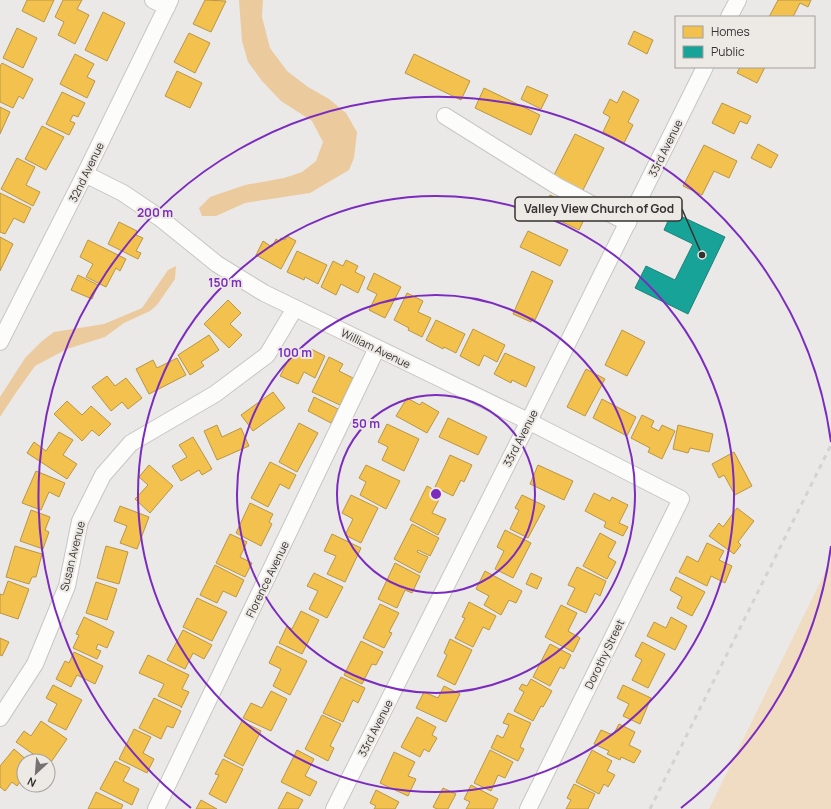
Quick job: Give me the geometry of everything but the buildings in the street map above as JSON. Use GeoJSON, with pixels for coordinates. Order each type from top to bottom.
{"type":"FeatureCollection","features":[{"type":"Feature","properties":{"kind":"street"},"geometry":{"type":"LineString","coordinates":[[730,16],[738,0]]}},
{"type":"Feature","properties":{"kind":"street","name":"32nd Avenue"},"geometry":{"type":"LineString","coordinates":[[0,342],[85,174],[163,2]]}},
{"type":"Feature","properties":{"kind":"street","name":"33rd Avenue"},"geometry":{"type":"LineString","coordinates":[[334,809],[705,68]]}},
{"type":"Feature","properties":{"kind":"street"},"geometry":{"type":"LineString","coordinates":[[445,116],[557,186],[628,223]]}},
{"type":"Feature","properties":{"kind":"street","name":"William Avenue"},"geometry":{"type":"LineString","coordinates":[[85,174],[123,193],[160,218],[217,264],[264,293],[528,422],[681,499]]}},
{"type":"Feature","properties":{"kind":"street","name":"Susan Avenue"},"geometry":{"type":"LineString","coordinates":[[0,718],[35,664],[66,586],[80,521],[103,475],[131,443],[216,394],[267,355],[295,308]]}},
{"type":"Feature","properties":{"kind":"street","name":"Florence Avenue"},"geometry":{"type":"LineString","coordinates":[[156,809],[378,348]]}},
{"type":"Feature","properties":{"kind":"street","name":"Dorothy Street"},"geometry":{"type":"LineString","coordinates":[[528,809],[681,499]]}},
{"type":"Feature","properties":{"kind":"shaded area"},"geometry":{"type":"Polygon","coordinates":[[[239,0],[263,0],[262,17],[270,48],[287,71],[308,87],[329,99],[346,113],[357,132],[354,158],[349,170],[310,193],[245,203],[216,216],[202,216],[199,208],[210,197],[245,185],[284,178],[302,172],[316,161],[323,142],[312,121],[281,101],[262,81],[248,62],[242,41],[239,0]]]}},
{"type":"Feature","properties":{"kind":"shaded area"},"geometry":{"type":"Polygon","coordinates":[[[176,266],[175,279],[157,305],[150,311],[124,323],[105,337],[67,349],[35,366],[0,417],[0,397],[25,358],[42,341],[54,332],[104,324],[142,308],[168,270],[176,266]]]}},
{"type":"Feature","properties":{"kind":"shaded area"},"geometry":{"type":"Polygon","coordinates":[[[831,560],[831,809],[709,809],[831,560]]]}},
{"type":"Feature","properties":{"kind":"railway"},"geometry":{"type":"LineString","coordinates":[[650,809],[831,445]]}},
{"type":"Feature","properties":{"kind":"place","name":"Valley View Church of God"},"geometry":{"type":"Point","coordinates":[702,255]}}]}
